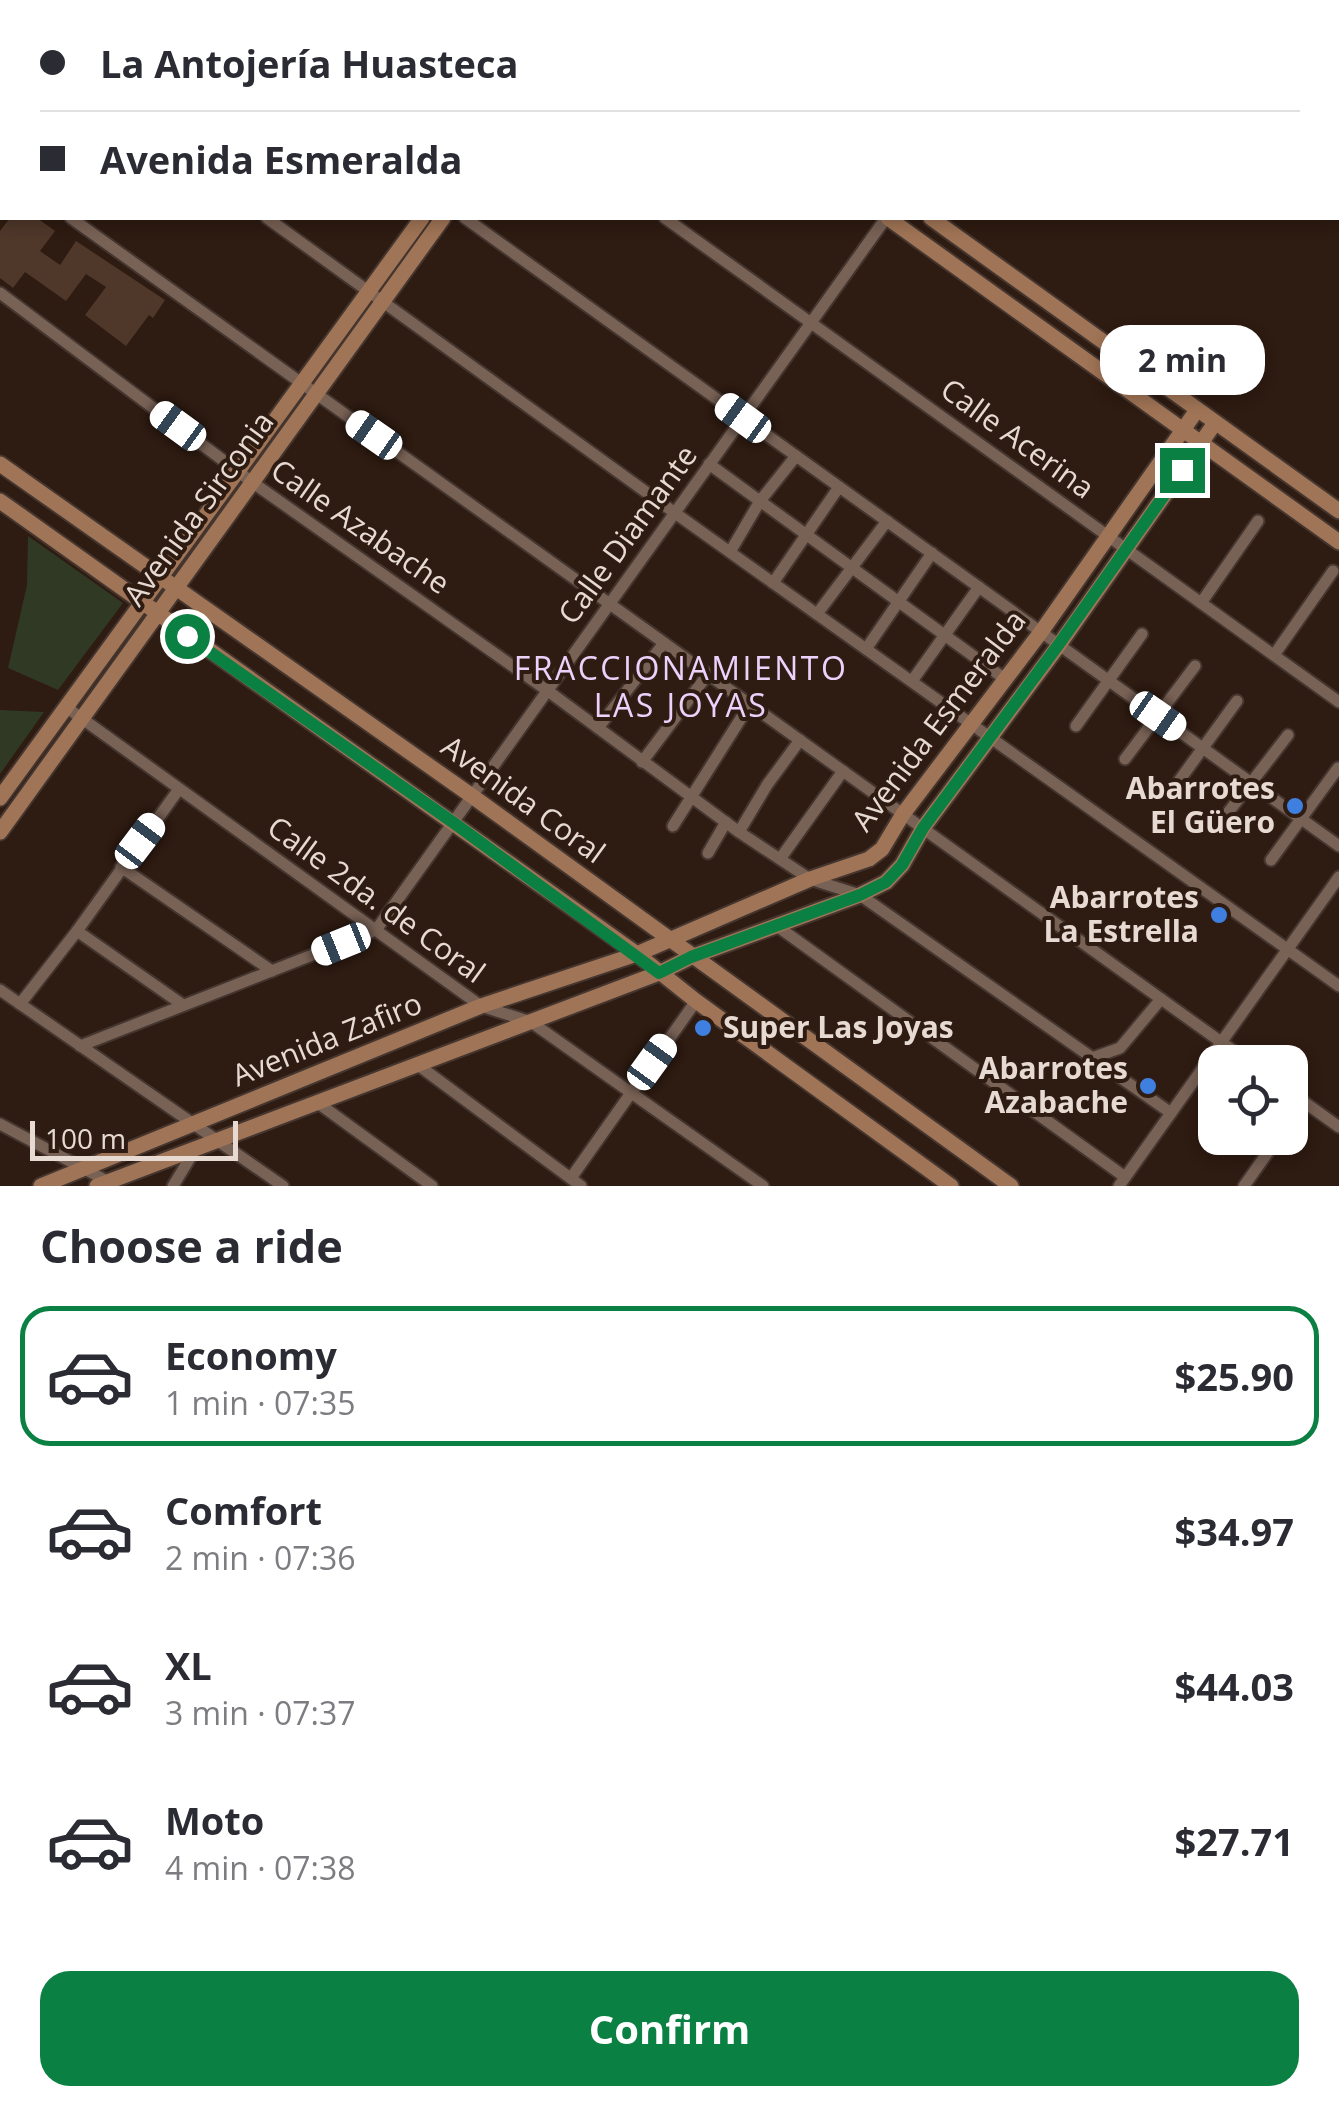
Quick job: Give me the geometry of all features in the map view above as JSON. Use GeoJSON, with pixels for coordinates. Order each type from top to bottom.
{"type":"FeatureCollection","features":[{"type":"Feature","properties":{"kind":"street"},"geometry":{"type":"LineString","coordinates":[[74,220],[1225,1045]]}},
{"type":"Feature","properties":{"kind":"street"},"geometry":{"type":"LineString","coordinates":[[271,220],[674,513],[1339,986]]}},
{"type":"Feature","properties":{"kind":"street","name":"Avenida Sirconia"},"geometry":{"type":"LineString","coordinates":[[0,832],[252,482],[369,290],[421,220]]}},
{"type":"Feature","properties":{"kind":"street","name":"Avenida Sirconia"},"geometry":{"type":"LineString","coordinates":[[0,798],[238,470],[382,301],[442,220]]}},
{"type":"Feature","properties":{"kind":"street"},"geometry":{"type":"LineString","coordinates":[[468,220],[1339,846]]}},
{"type":"Feature","properties":{"kind":"street","name":"Calle Acerina"},"geometry":{"type":"LineString","coordinates":[[668,220],[1339,702]]}},
{"type":"Feature","properties":{"kind":"street","name":"Calle Diamante"},"geometry":{"type":"LineString","coordinates":[[376,930],[886,220]]}},
{"type":"Feature","properties":{"kind":"street"},"geometry":{"type":"LineString","coordinates":[[890,220],[1339,542]]}},
{"type":"Feature","properties":{"kind":"street"},"geometry":{"type":"LineString","coordinates":[[934,220],[1339,511]]}},
{"type":"Feature","properties":{"kind":"street","name":"Calle Azabache"},"geometry":{"type":"LineString","coordinates":[[0,292],[252,482],[740,832],[810,879],[860,895],[1170,1113]]}},
{"type":"Feature","properties":{"kind":"street","name":"Avenida Esmeralda"},"geometry":{"type":"LineString","coordinates":[[637,954],[810,879],[869,858],[882,849],[903,814],[1041,632],[1197,410]]}},
{"type":"Feature","properties":{"kind":"street","name":"Avenida Esmeralda"},"geometry":{"type":"LineString","coordinates":[[659,973],[886,882],[902,865],[923,828],[1215,423]]}},
{"type":"Feature","properties":{"kind":"street"},"geometry":{"type":"LineString","coordinates":[[730,552],[760,501],[796,456]]}},
{"type":"Feature","properties":{"kind":"street","name":"Avenida Coral"},"geometry":{"type":"LineString","coordinates":[[0,464],[472,796],[1011,1186]]}},
{"type":"Feature","properties":{"kind":"street"},"geometry":{"type":"LineString","coordinates":[[710,464],[1005,679]]}},
{"type":"Feature","properties":{"kind":"street"},"geometry":{"type":"LineString","coordinates":[[773,583],[839,486]]}},
{"type":"Feature","properties":{"kind":"street","name":"Avenida Coral"},"geometry":{"type":"LineString","coordinates":[[0,501],[138,603],[637,954],[696,1002],[951,1186]]}},
{"type":"Feature","properties":{"kind":"street"},"geometry":{"type":"LineString","coordinates":[[817,614],[887,521]]}},
{"type":"Feature","properties":{"kind":"street"},"geometry":{"type":"LineString","coordinates":[[1202,603],[1258,521]]}},
{"type":"Feature","properties":{"kind":"street"},"geometry":{"type":"LineString","coordinates":[[866,649],[932,553]]}},
{"type":"Feature","properties":{"kind":"street"},"geometry":{"type":"LineString","coordinates":[[1274,656],[1332,571]]}},
{"type":"Feature","properties":{"kind":"street"},"geometry":{"type":"LineString","coordinates":[[912,681],[979,587]]}},
{"type":"Feature","properties":{"kind":"street"},"geometry":{"type":"LineString","coordinates":[[1076,726],[1142,634]]}},
{"type":"Feature","properties":{"kind":"street"},"geometry":{"type":"LineString","coordinates":[[598,728],[664,643]]}},
{"type":"Feature","properties":{"kind":"street"},"geometry":{"type":"LineString","coordinates":[[1125,758],[1195,666]]}},
{"type":"Feature","properties":{"kind":"street"},"geometry":{"type":"LineString","coordinates":[[642,762],[708,674]]}},
{"type":"Feature","properties":{"kind":"street"},"geometry":{"type":"LineString","coordinates":[[1176,785],[1236,700]]}},
{"type":"Feature","properties":{"kind":"street"},"geometry":{"type":"LineString","coordinates":[[673,826],[750,704]]}},
{"type":"Feature","properties":{"kind":"street","name":"Calle 2da. de Coral"},"geometry":{"type":"LineString","coordinates":[[66,706],[481,1006],[531,1022],[763,1186]]}},
{"type":"Feature","properties":{"kind":"street"},"geometry":{"type":"LineString","coordinates":[[1227,814],[1288,735]]}},
{"type":"Feature","properties":{"kind":"street"},"geometry":{"type":"LineString","coordinates":[[740,832],[767,785],[800,740]]}},
{"type":"Feature","properties":{"kind":"street"},"geometry":{"type":"LineString","coordinates":[[1271,860],[1338,768]]}},
{"type":"Feature","properties":{"kind":"street"},"geometry":{"type":"LineString","coordinates":[[780,859],[843,771]]}},
{"type":"Feature","properties":{"kind":"street"},"geometry":{"type":"LineString","coordinates":[[20,1004],[179,788]]}},
{"type":"Feature","properties":{"kind":"street"},"geometry":{"type":"LineString","coordinates":[[708,852],[726,822]]}},
{"type":"Feature","properties":{"kind":"street"},"geometry":{"type":"LineString","coordinates":[[121,867],[272,971]]}},
{"type":"Feature","properties":{"kind":"street"},"geometry":{"type":"LineString","coordinates":[[777,926],[1122,1182],[1339,876]]}},
{"type":"Feature","properties":{"kind":"street"},"geometry":{"type":"LineString","coordinates":[[80,1046],[376,930]]}},
{"type":"Feature","properties":{"kind":"street"},"geometry":{"type":"LineString","coordinates":[[77,931],[183,1005]]}},
{"type":"Feature","properties":{"kind":"street","name":"Avenida Zafiro"},"geometry":{"type":"LineString","coordinates":[[41,1186],[481,1006],[637,954]]}},
{"type":"Feature","properties":{"kind":"street","name":"Avenida Zafiro"},"geometry":{"type":"LineString","coordinates":[[103,1184],[659,973]]}},
{"type":"Feature","properties":{"kind":"street"},"geometry":{"type":"LineString","coordinates":[[0,990],[191,1126],[283,1186]]}},
{"type":"Feature","properties":{"kind":"street"},"geometry":{"type":"LineString","coordinates":[[1092,1058],[1120,1048],[1161,999]]}},
{"type":"Feature","properties":{"kind":"street"},"geometry":{"type":"LineString","coordinates":[[418,1065],[576,1182],[630,1092],[696,1002]]}},
{"type":"Feature","properties":{"kind":"street"},"geometry":{"type":"LineString","coordinates":[[318,1102],[432,1186]]}},
{"type":"Feature","properties":{"kind":"street"},"geometry":{"type":"LineString","coordinates":[[1308,1105],[1339,1127]]}},
{"type":"Feature","properties":{"kind":"street"},"geometry":{"type":"LineString","coordinates":[[0,1124],[84,1168],[103,1184]]}},
{"type":"Feature","properties":{"kind":"street"},"geometry":{"type":"LineString","coordinates":[[173,1186],[196,1148]]}},
{"type":"Feature","properties":{"kind":"street"},"geometry":{"type":"LineString","coordinates":[[1244,1186],[1266,1155]]}},
{"type":"Feature","properties":{"kind":"green space"},"geometry":{"type":"Polygon","coordinates":[[[28,536],[123,603],[58,690],[8,668],[27,585],[28,536]]]}},
{"type":"Feature","properties":{"kind":"green space"},"geometry":{"type":"Polygon","coordinates":[[[0,710],[44,712],[0,774],[0,710]]]}},
{"type":"Feature","properties":{"kind":"building"},"geometry":{"type":"Polygon","coordinates":[[[8,220],[40,220],[55,231],[40,251],[60,265],[76,241],[165,300],[126,346],[85,315],[106,287],[86,274],[66,301],[25,272],[13,288],[0,278],[0,231],[8,220]]]}},
{"type":"Feature","properties":{"kind":"place","name":"Abarrotes El Güero"},"geometry":{"type":"Point","coordinates":[1295,806]}},
{"type":"Feature","properties":{"kind":"place","name":"Abarrotes La Estrella"},"geometry":{"type":"Point","coordinates":[1219,915]}},
{"type":"Feature","properties":{"kind":"place","name":"Super Las Joyas"},"geometry":{"type":"Point","coordinates":[703,1028]}},
{"type":"Feature","properties":{"kind":"place","name":"Abarrotes Azabache"},"geometry":{"type":"Point","coordinates":[1148,1086]}},
{"type":"Feature","properties":{"kind":"district","name":"FRACCIONAMIENTO LAS JOYAS"},"geometry":{"type":"Point","coordinates":[681,688]}},
{"type":"Feature","properties":{"kind":"route"},"geometry":{"type":"LineString","coordinates":[[187,636],[659,973],[886,882],[902,865],[923,828],[1182,470]]}}]}
